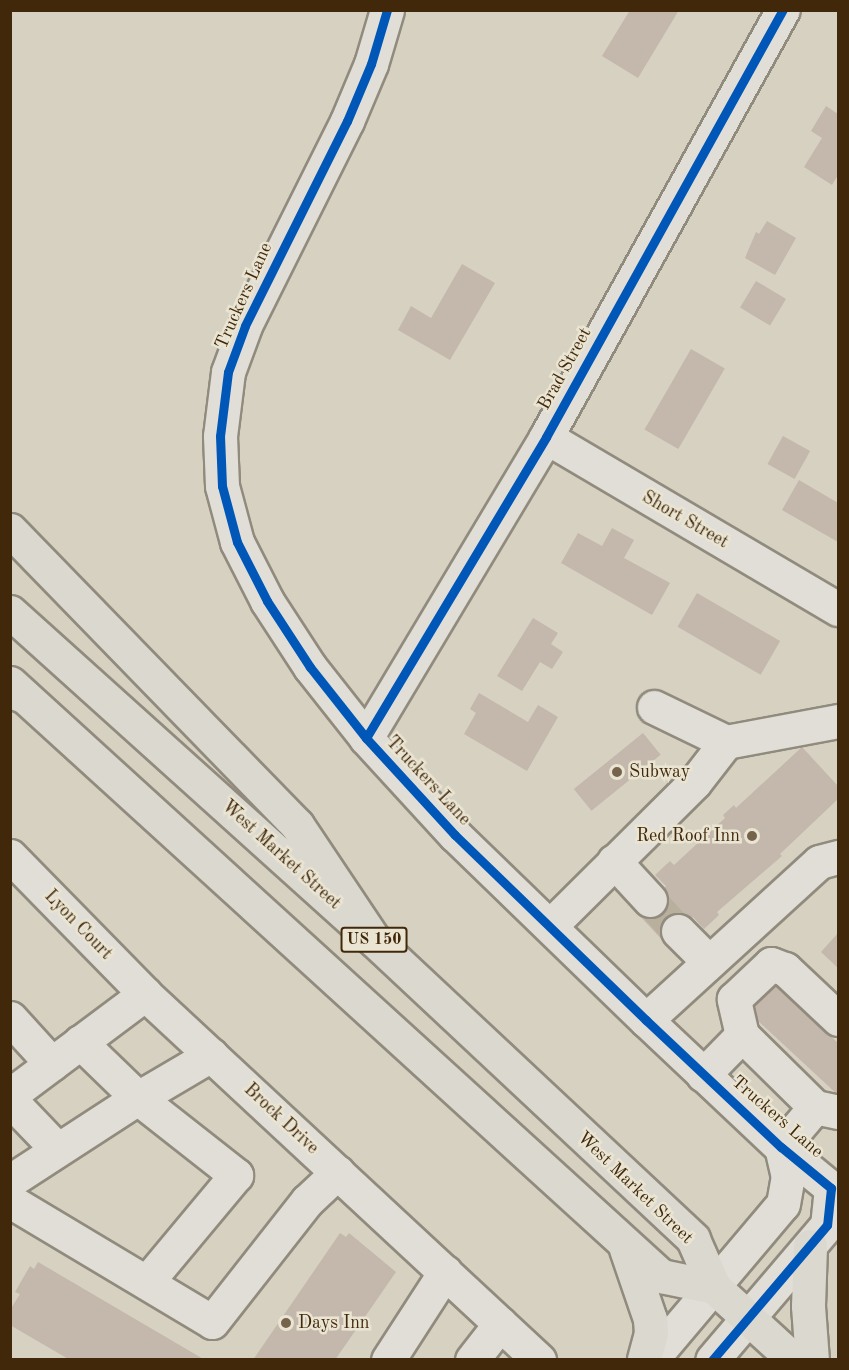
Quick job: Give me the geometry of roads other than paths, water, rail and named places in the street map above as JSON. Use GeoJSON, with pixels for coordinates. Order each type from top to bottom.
{"type":"FeatureCollection","features":[{"type":"Feature","properties":{"kind":"main road"},"geometry":{"type":"LineString","coordinates":[[10,530],[297,825],[374,940]]}},
{"type":"Feature","properties":{"kind":"main road","name":"West Market Street"},"geometry":{"type":"LineString","coordinates":[[10,612],[374,940],[693,1239],[714,1287],[794,1359]]}},
{"type":"Feature","properties":{"kind":"main road","name":"US 150"},"geometry":{"type":"LineString","coordinates":[[15,690],[661,1276],[714,1287]]}},
{"type":"Feature","properties":{"kind":"main road"},"geometry":{"type":"LineString","coordinates":[[623,1241],[650,1319],[651,1334],[644,1359]]}},
{"type":"Feature","properties":{"kind":"main road"},"geometry":{"type":"LineString","coordinates":[[810,1246],[808,1306],[812,1359]]}},
{"type":"Feature","properties":{"kind":"street","name":"Truckers Lane"},"geometry":{"type":"LineString","coordinates":[[387,10],[371,64],[347,121],[245,326],[228,372],[220,436],[222,486],[237,542],[267,601],[309,667],[366,738],[455,835],[702,1075],[781,1147],[831,1188],[835,1208],[827,1225],[748,1318]]}},
{"type":"Feature","properties":{"kind":"street","name":"Brad Street"},"geometry":{"type":"LineString","coordinates":[[366,738],[546,437],[783,10]]}},
{"type":"Feature","properties":{"kind":"street","name":"Short Street"},"geometry":{"type":"LineString","coordinates":[[546,437],[832,606]]}},
{"type":"Feature","properties":{"kind":"street"},"geometry":{"type":"LineString","coordinates":[[654,707],[726,742],[838,721]]}},
{"type":"Feature","properties":{"kind":"street"},"geometry":{"type":"LineString","coordinates":[[550,926],[695,782],[726,742]]}},
{"type":"Feature","properties":{"kind":"street","name":"Lyon Court"},"geometry":{"type":"LineString","coordinates":[[10,856],[145,994]]}},
{"type":"Feature","properties":{"kind":"street"},"geometry":{"type":"LineString","coordinates":[[646,1020],[819,862],[838,857]]}},
{"type":"Feature","properties":{"kind":"street"},"geometry":{"type":"LineString","coordinates":[[614,861],[650,900]]}},
{"type":"Feature","properties":{"kind":"street"},"geometry":{"type":"LineString","coordinates":[[678,931],[709,962]]}},
{"type":"Feature","properties":{"kind":"street"},"geometry":{"type":"LineString","coordinates":[[781,1147],[827,1109],[742,1035],[734,999],[771,964],[785,969],[838,1019]]}},
{"type":"Feature","properties":{"kind":"street"},"geometry":{"type":"LineString","coordinates":[[10,1095],[145,994]]}},
{"type":"Feature","properties":{"kind":"street","name":"Brock Drive"},"geometry":{"type":"LineString","coordinates":[[145,994],[539,1359]]}},
{"type":"Feature","properties":{"kind":"street"},"geometry":{"type":"LineString","coordinates":[[10,1018],[52,1064]]}},
{"type":"Feature","properties":{"kind":"street"},"geometry":{"type":"LineString","coordinates":[[702,1075],[742,1035]]}},
{"type":"Feature","properties":{"kind":"street"},"geometry":{"type":"LineString","coordinates":[[80,1042],[138,1098],[236,1175],[147,1282]]}},
{"type":"Feature","properties":{"kind":"street"},"geometry":{"type":"LineString","coordinates":[[10,1181],[138,1098],[211,1055]]}},
{"type":"Feature","properties":{"kind":"street"},"geometry":{"type":"LineString","coordinates":[[10,1100],[57,1149]]}},
{"type":"Feature","properties":{"kind":"street","name":"Truckers Lane"},"geometry":{"type":"LineString","coordinates":[[714,1287],[783,1204],[788,1177],[781,1147]]}},
{"type":"Feature","properties":{"kind":"street"},"geometry":{"type":"LineString","coordinates":[[10,1201],[212,1322],[307,1201],[338,1172]]}},
{"type":"Feature","properties":{"kind":"street"},"geometry":{"type":"LineString","coordinates":[[388,1359],[446,1272]]}},
{"type":"Feature","properties":{"kind":"street"},"geometry":{"type":"LineString","coordinates":[[651,1359],[714,1287]]}},
{"type":"Feature","properties":{"kind":"street"},"geometry":{"type":"LineString","coordinates":[[712,1359],[748,1318]]}},
{"type":"Feature","properties":{"kind":"street"},"geometry":{"type":"LineString","coordinates":[[472,1359],[500,1324]]}},
{"type":"Feature","properties":{"kind":"tunnel"},"geometry":{"type":"LineString","coordinates":[[650,900],[678,931]]}},
{"type":"Feature","properties":{"kind":"place","name":"Subway"},"geometry":{"type":"Point","coordinates":[617,772]}},
{"type":"Feature","properties":{"kind":"place","name":"Red Roof Inn"},"geometry":{"type":"Point","coordinates":[752,836]}},
{"type":"Feature","properties":{"kind":"place","name":"Days Inn"},"geometry":{"type":"Point","coordinates":[286,1323]}}]}
